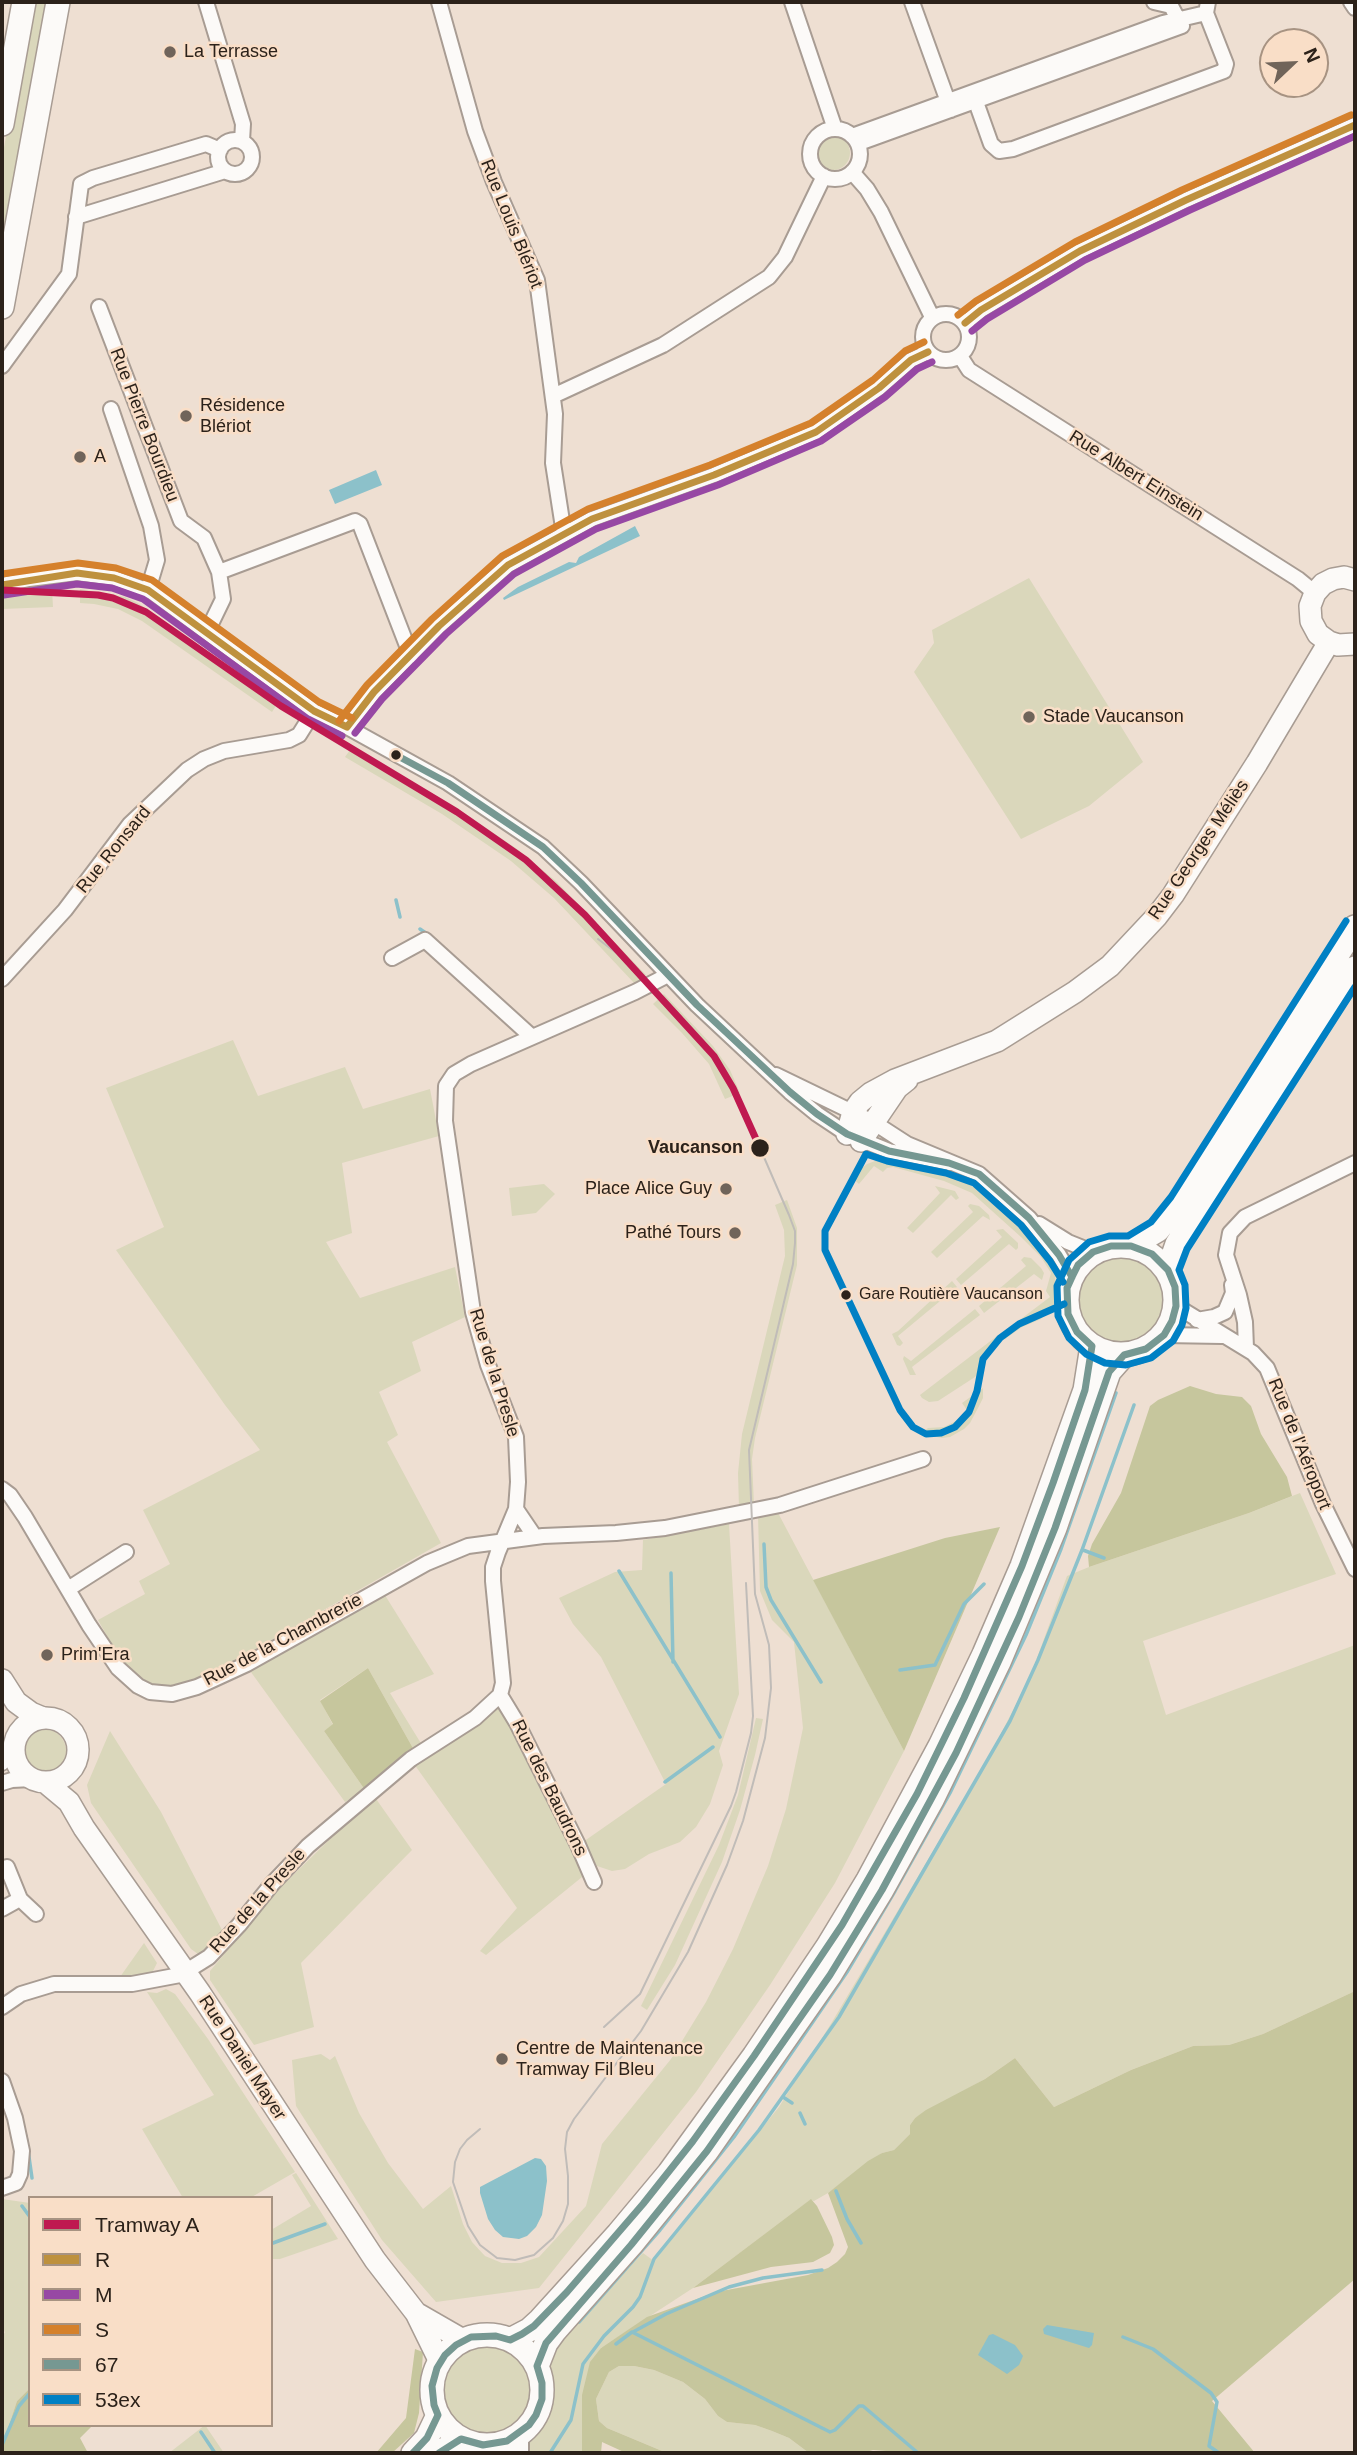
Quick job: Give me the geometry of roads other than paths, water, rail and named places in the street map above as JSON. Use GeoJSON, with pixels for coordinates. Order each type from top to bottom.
{"type":"FeatureCollection","features":[{"type":"Feature","properties":{"kind":"main road"},"geometry":{"type":"LineString","coordinates":[[2,124],[24,2]]}},
{"type":"Feature","properties":{"kind":"main road"},"geometry":{"type":"LineString","coordinates":[[2,307],[5,271],[58,2]]}},
{"type":"Feature","properties":{"kind":"main road"},"geometry":{"type":"LineString","coordinates":[[1355,580],[1333,579],[1323,584],[1315,593],[1310,606],[1311,621],[1318,634],[1338,645],[1355,644]]}},
{"type":"Feature","properties":{"kind":"main road","name":"Rue Georges Méliès"},"geometry":{"type":"LineString","coordinates":[[854,1138],[863,1117],[914,1074],[1009,1034],[1110,966],[1136,939],[1157,916],[1192,866],[1329,642]]}},
{"type":"Feature","properties":{"kind":"main road"},"geometry":{"type":"LineString","coordinates":[[1131,1245],[1158,1230],[1180,1203],[1355,927]]}},
{"type":"Feature","properties":{"kind":"main road"},"geometry":{"type":"LineString","coordinates":[[1168,1270],[1177,1244],[1355,968]]}},
{"type":"Feature","properties":{"kind":"main road"},"geometry":{"type":"LineString","coordinates":[[1131,1245],[1152,1254],[1168,1270],[1175,1287],[1176,1306],[1164,1335],[1146,1349],[1124,1355],[1107,1353],[1092,1346],[1077,1332],[1068,1314],[1067,1288],[1078,1265],[1093,1252],[1111,1246],[1131,1245]]}},
{"type":"Feature","properties":{"kind":"main road"},"geometry":{"type":"LineString","coordinates":[[510,2340],[529,2330],[540,2320],[618,2234],[677,2162],[754,2056],[835,1936],[868,1881],[940,1746],[1022,1566],[1084,1390],[1092,1346]]}},
{"type":"Feature","properties":{"kind":"main road"},"geometry":{"type":"LineString","coordinates":[[537,2366],[540,2354],[550,2337],[631,2245],[707,2151],[830,1975],[882,1890],[932,1800],[999,1662],[1055,1528],[1109,1372],[1124,1355]]}},
{"type":"Feature","properties":{"kind":"main road"},"geometry":{"type":"LineString","coordinates":[[2,1680],[16,1702],[31,1713],[63,1723],[74,1737],[77,1757],[67,1774],[58,1780],[39,1781],[17,1765],[16,1702]]}},
{"type":"Feature","properties":{"kind":"main road"},"geometry":{"type":"LineString","coordinates":[[17,1738],[32,1721],[43,1718]]}},
{"type":"Feature","properties":{"kind":"main road","name":"Rue Daniel Mayer"},"geometry":{"type":"LineString","coordinates":[[67,1774],[69,1802]]}},
{"type":"Feature","properties":{"kind":"main road","name":"Rue Daniel Mayer"},"geometry":{"type":"LineString","coordinates":[[39,1781],[69,1802],[375,2260],[416,2313],[440,2362]]}},
{"type":"Feature","properties":{"kind":"main road","name":"Rue Daniel Mayer"},"geometry":{"type":"LineString","coordinates":[[416,2313],[463,2340]]}},
{"type":"Feature","properties":{"kind":"main road"},"geometry":{"type":"LineString","coordinates":[[487,2335],[510,2340],[525,2350],[537,2366],[542,2383],[541,2399],[521,2443],[507,2441],[495,2449],[475,2444],[449,2430],[434,2405],[432,2386],[440,2362],[463,2340],[487,2335]]}},
{"type":"Feature","properties":{"kind":"main road"},"geometry":{"type":"LineString","coordinates":[[413,2453],[427,2438],[438,2415]]}},
{"type":"Feature","properties":{"kind":"main road"},"geometry":{"type":"LineString","coordinates":[[439,2453],[461,2438]]}},
{"type":"Feature","properties":{"kind":"street"},"geometry":{"type":"LineString","coordinates":[[206,2],[243,124],[242,141]]}},
{"type":"Feature","properties":{"kind":"street","name":"Rue Louis Blériot"},"geometry":{"type":"LineString","coordinates":[[439,2],[475,131],[537,280],[553,396],[553,463],[564,534]]}},
{"type":"Feature","properties":{"kind":"street"},"geometry":{"type":"LineString","coordinates":[[792,2],[835,129],[855,140],[1180,22]]}},
{"type":"Feature","properties":{"kind":"street"},"geometry":{"type":"LineString","coordinates":[[912,2],[949,106]]}},
{"type":"Feature","properties":{"kind":"street"},"geometry":{"type":"LineString","coordinates":[[1154,2],[1171,6],[1180,22]]}},
{"type":"Feature","properties":{"kind":"street"},"geometry":{"type":"LineString","coordinates":[[1351,2],[1355,8]]}},
{"type":"Feature","properties":{"kind":"street"},"geometry":{"type":"LineString","coordinates":[[949,106],[976,102],[1180,22],[1207,8],[1226,64],[1224,71],[1013,149],[999,151],[991,144],[976,102]]}},
{"type":"Feature","properties":{"kind":"street"},"geometry":{"type":"LineString","coordinates":[[965,323],[1080,251],[1186,200],[1355,125]]}},
{"type":"Feature","properties":{"kind":"street"},"geometry":{"type":"LineString","coordinates":[[835,129],[820,133],[811,145],[812,164],[824,176],[835,179],[852,172],[859,159],[855,140]]}},
{"type":"Feature","properties":{"kind":"street"},"geometry":{"type":"LineString","coordinates":[[231,140],[242,141],[252,154],[250,165],[242,173],[225,171],[219,162],[220,150],[231,140]]}},
{"type":"Feature","properties":{"kind":"street"},"geometry":{"type":"LineString","coordinates":[[2,366],[69,274],[81,184],[206,144],[220,150]]}},
{"type":"Feature","properties":{"kind":"street"},"geometry":{"type":"LineString","coordinates":[[76,217],[225,171]]}},
{"type":"Feature","properties":{"kind":"street"},"geometry":{"type":"LineString","coordinates":[[852,172],[867,189],[881,212],[932,317]]}},
{"type":"Feature","properties":{"kind":"street"},"geometry":{"type":"LineString","coordinates":[[553,396],[663,345],[769,277],[785,257],[824,176]]}},
{"type":"Feature","properties":{"kind":"street","name":"Rue Pierre Bourdieu"},"geometry":{"type":"LineString","coordinates":[[99,307],[181,521],[204,538],[219,572],[223,599],[207,632]]}},
{"type":"Feature","properties":{"kind":"street"},"geometry":{"type":"LineString","coordinates":[[953,314],[965,323],[968,329],[968,344],[960,356],[947,360],[928,352],[924,345],[923,330],[932,317],[953,314]]}},
{"type":"Feature","properties":{"kind":"street"},"geometry":{"type":"LineString","coordinates":[[347,727],[374,692],[439,626],[508,565],[617,509],[714,475],[817,432],[880,388],[911,360],[928,352]]}},
{"type":"Feature","properties":{"kind":"street","name":"Rue Albert Einstein"},"geometry":{"type":"LineString","coordinates":[[960,356],[969,370],[1298,579],[1315,593]]}},
{"type":"Feature","properties":{"kind":"street"},"geometry":{"type":"LineString","coordinates":[[111,409],[151,526],[157,560],[148,590]]}},
{"type":"Feature","properties":{"kind":"street"},"geometry":{"type":"LineString","coordinates":[[219,572],[355,521],[360,524],[411,656]]}},
{"type":"Feature","properties":{"kind":"street"},"geometry":{"type":"LineString","coordinates":[[5,582],[77,573],[114,578],[148,590],[314,711],[448,783],[543,847],[697,1005],[790,1092],[854,1138],[889,1152],[949,1163]]}},
{"type":"Feature","properties":{"kind":"street","name":"Rue Ronsard"},"geometry":{"type":"LineString","coordinates":[[2,979],[73,900],[130,824],[187,770],[224,751],[289,740],[299,735],[314,711]]}},
{"type":"Feature","properties":{"kind":"street"},"geometry":{"type":"LineString","coordinates":[[392,957],[425,940],[532,1037]]}},
{"type":"Feature","properties":{"kind":"street","name":"Rue de la Presle"},"geometry":{"type":"LineString","coordinates":[[2,2007],[22,1994],[54,1984],[132,1984],[183,1973],[209,1957],[290,1863],[308,1846],[411,1759],[475,1718],[500,1695],[503,1683],[493,1581],[496,1559],[516,1509],[516,1437],[488,1365],[473,1312],[444,1104],[446,1086],[454,1074],[471,1063],[668,975]]}},
{"type":"Feature","properties":{"kind":"street"},"geometry":{"type":"LineString","coordinates":[[769,1072],[863,1117],[907,1144],[979,1174],[1029,1218],[1059,1255],[1072,1278]]}},
{"type":"Feature","properties":{"kind":"street"},"geometry":{"type":"LineString","coordinates":[[1227,1338],[1227,1326],[1233,1307],[1226,1255],[1230,1233],[1239,1221],[1355,1163]]}},
{"type":"Feature","properties":{"kind":"street"},"geometry":{"type":"LineString","coordinates":[[1029,1218],[1069,1242],[1093,1252]]}},
{"type":"Feature","properties":{"kind":"street"},"geometry":{"type":"LineString","coordinates":[[1230,1272],[1243,1313],[1246,1348]]}},
{"type":"Feature","properties":{"kind":"street"},"geometry":{"type":"LineString","coordinates":[[1197,1320],[1214,1317],[1224,1311],[1233,1293]]}},
{"type":"Feature","properties":{"kind":"street","name":"Rue de l'Aéroport"},"geometry":{"type":"LineString","coordinates":[[1176,1306],[1259,1357],[1272,1375],[1314,1483],[1355,1569]]}},
{"type":"Feature","properties":{"kind":"street","name":"Rue de l'Aéroport"},"geometry":{"type":"LineString","coordinates":[[1164,1335],[1227,1338]]}},
{"type":"Feature","properties":{"kind":"street","name":"Rue de la Chambrerie"},"geometry":{"type":"LineString","coordinates":[[2,1489],[25,1517],[105,1650],[128,1679],[150,1692],[172,1694],[197,1687],[247,1664],[444,1555],[476,1544],[665,1528],[780,1505],[923,1459]]}},
{"type":"Feature","properties":{"kind":"street"},"geometry":{"type":"LineString","coordinates":[[516,1509],[535,1538]]}},
{"type":"Feature","properties":{"kind":"street"},"geometry":{"type":"LineString","coordinates":[[68,1589],[126,1552]]}},
{"type":"Feature","properties":{"kind":"street","name":"Rue des Baudrons"},"geometry":{"type":"LineString","coordinates":[[500,1695],[517,1723],[594,1882]]}},
{"type":"Feature","properties":{"kind":"street"},"geometry":{"type":"LineString","coordinates":[[2,1763],[17,1738]]}},
{"type":"Feature","properties":{"kind":"street"},"geometry":{"type":"LineString","coordinates":[[2,1783],[39,1781]]}},
{"type":"Feature","properties":{"kind":"street"},"geometry":{"type":"LineString","coordinates":[[7,1867],[20,1899],[36,1914]]}},
{"type":"Feature","properties":{"kind":"street"},"geometry":{"type":"LineString","coordinates":[[2,1909],[20,1899]]}},
{"type":"Feature","properties":{"kind":"street"},"geometry":{"type":"LineString","coordinates":[[2,2081],[15,2118],[22,2151],[20,2174],[16,2183],[2,2188]]}},
{"type":"Feature","properties":{"kind":"water"},"geometry":{"type":"Polygon","coordinates":[[[376,470],[382,485],[335,504],[329,490],[376,470]]]}},
{"type":"Feature","properties":{"kind":"water"},"geometry":{"type":"Polygon","coordinates":[[[635,526],[640,536],[504,600],[503,598],[518,587],[569,562],[576,563],[579,557],[635,526]]]}},
{"type":"Feature","properties":{"kind":"water"},"geometry":{"type":"Polygon","coordinates":[[[535,2158],[541,2159],[546,2166],[547,2181],[542,2215],[527,2236],[519,2239],[503,2237],[488,2219],[480,2187],[535,2158]]]}},
{"type":"Feature","properties":{"kind":"water"},"geometry":{"type":"Polygon","coordinates":[[[1047,2325],[1094,2333],[1092,2345],[1089,2348],[1044,2334],[1043,2329],[1047,2325]]]}},
{"type":"Feature","properties":{"kind":"water"},"geometry":{"type":"Polygon","coordinates":[[[993,2334],[1015,2345],[1023,2356],[1019,2365],[1007,2374],[978,2355],[989,2335],[993,2334]]]}},
{"type":"Feature","properties":{"kind":"waterway"},"geometry":{"type":"LineString","coordinates":[[396,900],[400,917]]}},
{"type":"Feature","properties":{"kind":"waterway"},"geometry":{"type":"LineString","coordinates":[[420,929],[430,936]]}},
{"type":"Feature","properties":{"kind":"waterway"},"geometry":{"type":"LineString","coordinates":[[579,2322],[660,2230],[734,2137],[847,1972],[895,1891],[950,1793],[1026,1635],[1061,1549],[1116,1393]]}},
{"type":"Feature","properties":{"kind":"waterway"},"geometry":{"type":"LineString","coordinates":[[550,2453],[571,2420],[583,2364],[604,2336],[633,2307],[640,2297],[654,2259],[759,2130],[839,2017],[1010,1721],[1038,1660],[1082,1550],[1134,1405]]}},
{"type":"Feature","properties":{"kind":"waterway"},"geometry":{"type":"LineString","coordinates":[[764,1544],[766,1587],[771,1600],[821,1682]]}},
{"type":"Feature","properties":{"kind":"waterway"},"geometry":{"type":"LineString","coordinates":[[1083,1550],[1104,1558]]}},
{"type":"Feature","properties":{"kind":"waterway"},"geometry":{"type":"LineString","coordinates":[[619,1571],[720,1737]]}},
{"type":"Feature","properties":{"kind":"waterway"},"geometry":{"type":"LineString","coordinates":[[671,1573],[673,1662]]}},
{"type":"Feature","properties":{"kind":"waterway"},"geometry":{"type":"LineString","coordinates":[[900,1670],[935,1665],[964,1604],[984,1584]]}},
{"type":"Feature","properties":{"kind":"waterway"},"geometry":{"type":"LineString","coordinates":[[665,1782],[713,1747]]}},
{"type":"Feature","properties":{"kind":"waterway"},"geometry":{"type":"LineString","coordinates":[[783,2097],[792,2103]]}},
{"type":"Feature","properties":{"kind":"waterway"},"geometry":{"type":"LineString","coordinates":[[800,2113],[805,2124]]}},
{"type":"Feature","properties":{"kind":"waterway"},"geometry":{"type":"LineString","coordinates":[[26,2136],[32,2178]]}},
{"type":"Feature","properties":{"kind":"waterway"},"geometry":{"type":"LineString","coordinates":[[836,2191],[847,2219],[861,2243]]}},
{"type":"Feature","properties":{"kind":"waterway"},"geometry":{"type":"LineString","coordinates":[[22,2206],[28,2214]]}},
{"type":"Feature","properties":{"kind":"waterway"},"geometry":{"type":"LineString","coordinates":[[273,2243],[325,2224]]}},
{"type":"Feature","properties":{"kind":"waterway"},"geometry":{"type":"LineString","coordinates":[[633,2332],[666,2314],[729,2287],[763,2278],[822,2270]]}},
{"type":"Feature","properties":{"kind":"waterway"},"geometry":{"type":"LineString","coordinates":[[616,2344],[632,2332],[830,2432],[859,2406],[863,2406],[918,2453]]}},
{"type":"Feature","properties":{"kind":"waterway"},"geometry":{"type":"LineString","coordinates":[[1123,2337],[1153,2349],[1211,2393],[1217,2402],[1209,2446],[1219,2453]]}},
{"type":"Feature","properties":{"kind":"waterway"},"geometry":{"type":"LineString","coordinates":[[2,2445],[19,2406],[28,2395]]}},
{"type":"Feature","properties":{"kind":"waterway"},"geometry":{"type":"LineString","coordinates":[[201,2432],[215,2453]]}},
{"type":"Feature","properties":{"kind":"tram line","name":"A"},"geometry":{"type":"LineString","coordinates":[[2,590],[98,595],[113,598],[146,612],[281,706],[457,812],[526,860],[585,915],[714,1056],[733,1088],[760,1148]]}},
{"type":"Feature","properties":{"kind":"tram line"},"geometry":{"type":"LineString","coordinates":[[598,939],[627,961]]}},
{"type":"Feature","properties":{"kind":"tram line"},"geometry":{"type":"LineString","coordinates":[[480,2129],[460,2149],[455,2162],[453,2182],[468,2226],[480,2245],[497,2258],[515,2260],[534,2255],[553,2238],[563,2221],[568,2204],[565,2149],[567,2132],[641,2031],[688,1952],[727,1865],[743,1821],[765,1738],[771,1688],[769,1645],[755,1594],[749,1450],[793,1264],[795,1243],[795,1231],[760,1148]]}},
{"type":"Feature","properties":{"kind":"tram line"},"geometry":{"type":"LineString","coordinates":[[604,2027],[640,1994],[736,1792],[753,1716],[746,1583]]}},
{"type":"Feature","properties":{"kind":"place","name":"La Terrasse"},"geometry":{"type":"Point","coordinates":[170,52]}},
{"type":"Feature","properties":{"kind":"place","name":"Résidence Blériot"},"geometry":{"type":"Point","coordinates":[186,416]}},
{"type":"Feature","properties":{"kind":"place","name":"A"},"geometry":{"type":"Point","coordinates":[80,457]}},
{"type":"Feature","properties":{"kind":"place","name":"Stade Vaucanson"},"geometry":{"type":"Point","coordinates":[1029,717]}},
{"type":"Feature","properties":{"kind":"place","name":"Vaucanson"},"geometry":{"type":"Point","coordinates":[760,1148]}},
{"type":"Feature","properties":{"kind":"place","name":"Place Alice Guy"},"geometry":{"type":"Point","coordinates":[726,1189]}},
{"type":"Feature","properties":{"kind":"place","name":"Pathé Tours"},"geometry":{"type":"Point","coordinates":[735,1233]}},
{"type":"Feature","properties":{"kind":"place","name":"Gare Routière Vaucanson"},"geometry":{"type":"Point","coordinates":[846,1295]}},
{"type":"Feature","properties":{"kind":"place","name":"Prim'Era"},"geometry":{"type":"Point","coordinates":[47,1655]}},
{"type":"Feature","properties":{"kind":"place","name":"Centre de Maintenance Tramway Fil Bleu"},"geometry":{"type":"Point","coordinates":[502,2059]}}]}
